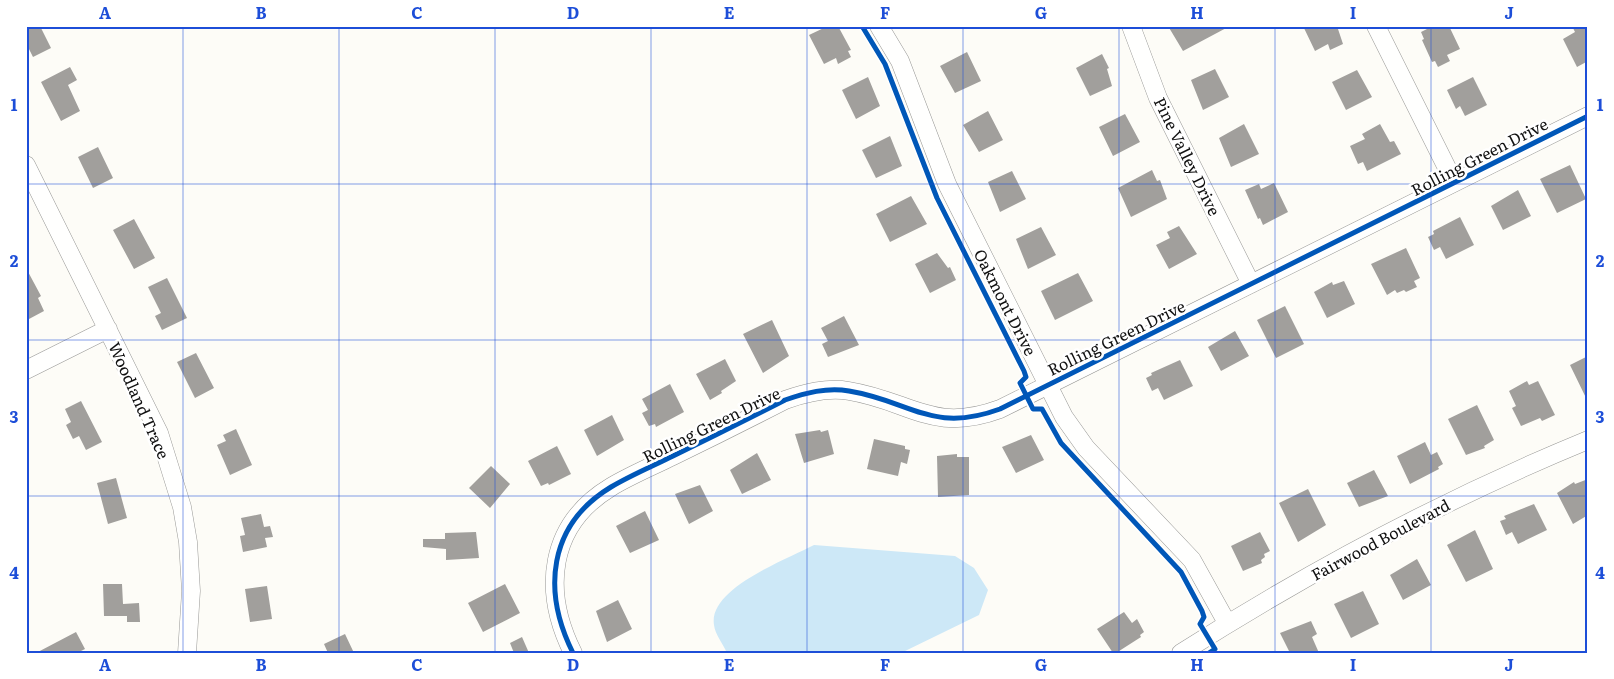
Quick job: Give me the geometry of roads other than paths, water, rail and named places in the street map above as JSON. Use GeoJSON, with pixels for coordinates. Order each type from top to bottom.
{"type":"FeatureCollection","features":[{"type":"Feature","properties":{"kind":"street","name":"Oakmont Drive"},"geometry":{"type":"LineString","coordinates":[[879,26],[900,61],[947,184],[1064,417],[1086,448],[1192,560],[1227,623]]}},
{"type":"Feature","properties":{"kind":"street","name":"Pine Valley Drive"},"geometry":{"type":"LineString","coordinates":[[1131,26],[1158,98],[1251,284]]}},
{"type":"Feature","properties":{"kind":"street"},"geometry":{"type":"LineString","coordinates":[[1376,26],[1454,182]]}},
{"type":"Feature","properties":{"kind":"street","name":"Rolling Green Drive"},"geometry":{"type":"LineString","coordinates":[[573,653],[559,620],[555,602],[553,586],[558,554],[565,537],[582,510],[611,487],[785,400],[806,393],[848,391],[921,414],[940,418],[961,419],[981,416],[1000,409],[1588,116]]}},
{"type":"Feature","properties":{"kind":"street","name":"Woodland Trace"},"geometry":{"type":"LineString","coordinates":[[26,165],[159,433],[182,507],[188,542],[191,591],[187,653]]}},
{"type":"Feature","properties":{"kind":"street"},"geometry":{"type":"LineString","coordinates":[[26,370],[108,330]]}},
{"type":"Feature","properties":{"kind":"street","name":"Fairwood Boulevard"},"geometry":{"type":"LineString","coordinates":[[1181,653],[1227,623],[1325,567],[1446,504],[1588,440]]}},
{"type":"Feature","properties":{"kind":"water"},"geometry":{"type":"Polygon","coordinates":[[[814,545],[955,556],[974,568],[988,590],[979,615],[901,653],[727,653],[714,625],[716,612],[723,599],[752,576],[814,545]]]}}]}
